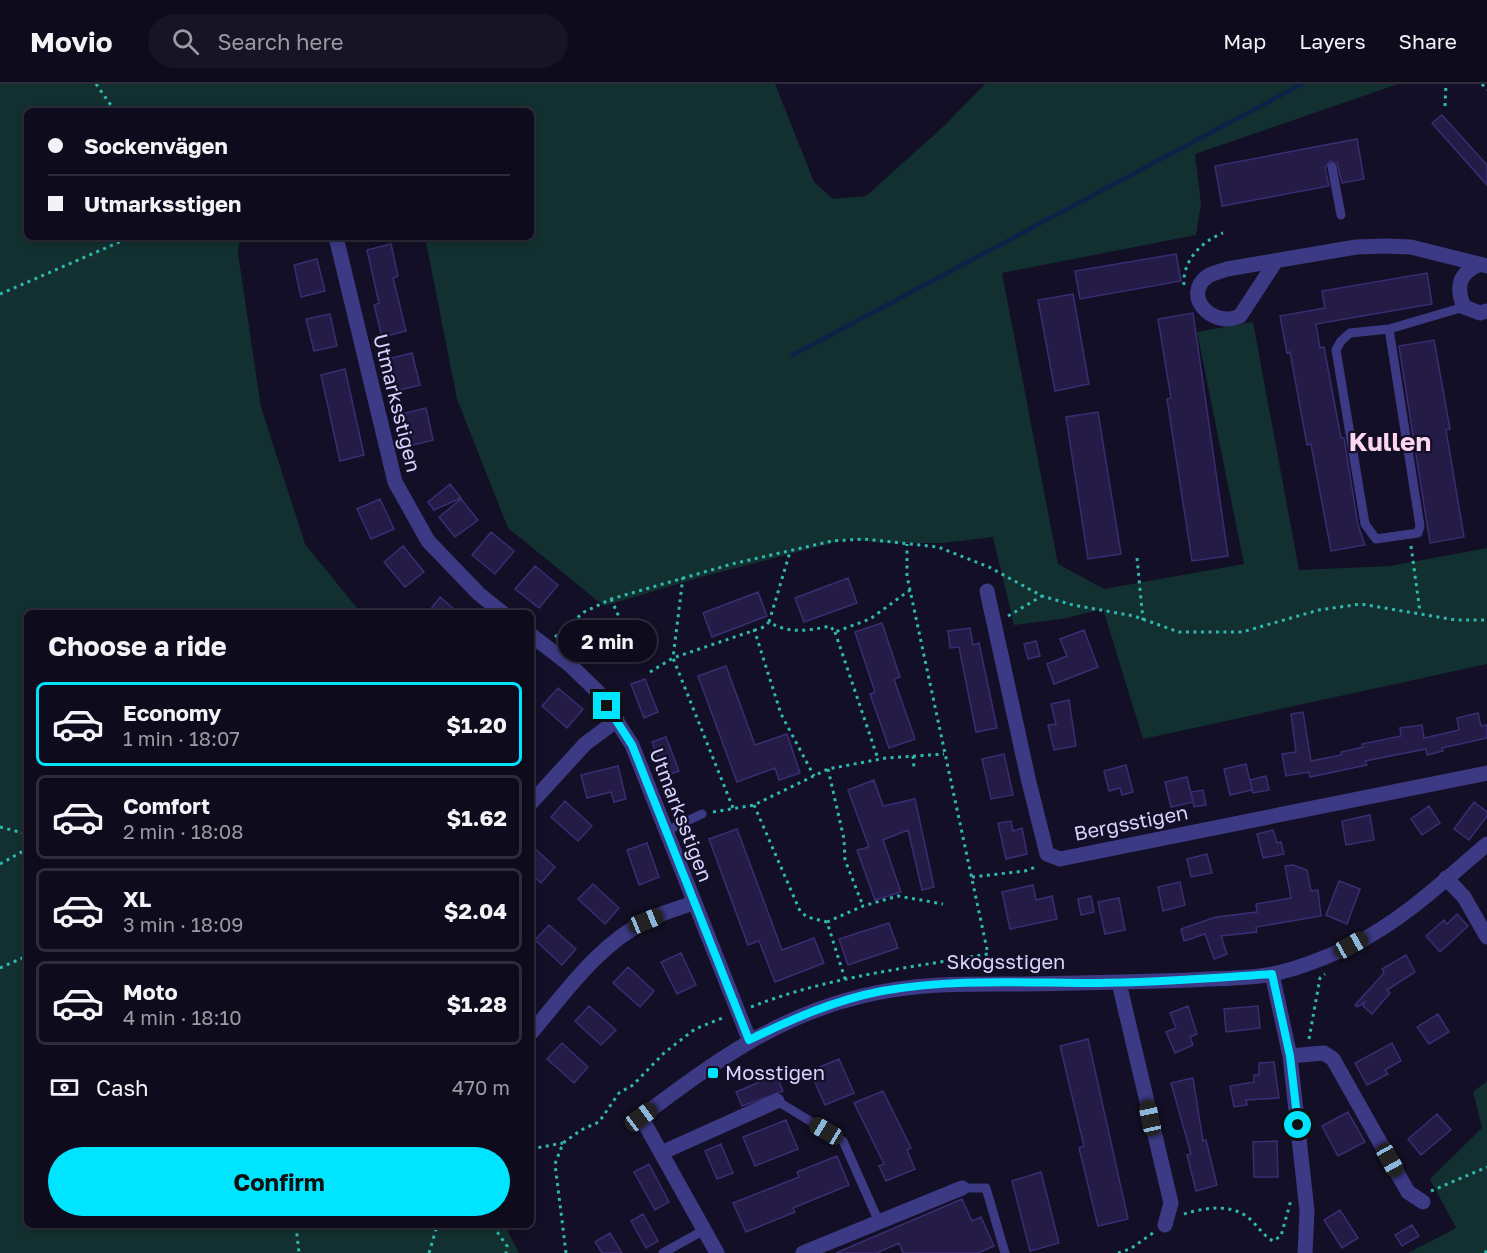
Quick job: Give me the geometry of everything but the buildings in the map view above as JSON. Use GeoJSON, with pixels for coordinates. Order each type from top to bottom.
{"type":"FeatureCollection","features":[{"type":"Feature","properties":{"kind":"street","name":"Utmarksstigen"},"geometry":{"type":"LineString","coordinates":[[337,240],[394,482],[428,541],[479,594],[499,610]]}},
{"type":"Feature","properties":{"kind":"street"},"geometry":{"type":"LineString","coordinates":[[1276,261],[1240,316],[1231,321],[1219,320],[1202,306],[1197,296],[1199,286],[1208,276],[1227,269],[1356,247],[1411,247],[1482,265]]}},
{"type":"Feature","properties":{"kind":"street"},"geometry":{"type":"LineString","coordinates":[[1482,265],[1463,273],[1459,284],[1464,307],[1480,313],[1487,311]]}},
{"type":"Feature","properties":{"kind":"street","name":"Bergsstigen"},"geometry":{"type":"LineString","coordinates":[[987,591],[1047,854],[1060,859],[1487,774]]}},
{"type":"Feature","properties":{"kind":"street","name":"Utmarksstigen"},"geometry":{"type":"LineString","coordinates":[[534,637],[598,692],[632,745],[749,1040]]}},
{"type":"Feature","properties":{"kind":"street"},"geometry":{"type":"LineString","coordinates":[[534,800],[585,744],[617,720]]}},
{"type":"Feature","properties":{"kind":"street","name":"Skogsstigen"},"geometry":{"type":"LineString","coordinates":[[749,1040],[798,1017],[836,1003],[904,987],[954,982],[1119,983],[1272,974],[1351,945],[1413,907],[1487,844]]}},
{"type":"Feature","properties":{"kind":"street"},"geometry":{"type":"LineString","coordinates":[[1446,878],[1464,897],[1487,937]]}},
{"type":"Feature","properties":{"kind":"street"},"geometry":{"type":"LineString","coordinates":[[534,1030],[591,963],[616,940],[646,921],[693,903]]}},
{"type":"Feature","properties":{"kind":"street"},"geometry":{"type":"LineString","coordinates":[[1272,974],[1290,1056],[1305,1194],[1307,1240],[1305,1253]]}},
{"type":"Feature","properties":{"kind":"street"},"geometry":{"type":"LineString","coordinates":[[1119,983],[1171,1203],[1165,1225]]}},
{"type":"Feature","properties":{"kind":"street"},"geometry":{"type":"LineString","coordinates":[[717,1253],[641,1117],[749,1040]]}},
{"type":"Feature","properties":{"kind":"street"},"geometry":{"type":"LineString","coordinates":[[1290,1056],[1324,1053],[1333,1059],[1408,1192],[1419,1200]]}},
{"type":"Feature","properties":{"kind":"street"},"geometry":{"type":"LineString","coordinates":[[661,1153],[777,1101]]}},
{"type":"Feature","properties":{"kind":"street"},"geometry":{"type":"LineString","coordinates":[[803,1253],[962,1188]]}},
{"type":"Feature","properties":{"kind":"lane"},"geometry":{"type":"LineString","coordinates":[[1332,166],[1341,215]]}},
{"type":"Feature","properties":{"kind":"lane"},"geometry":{"type":"LineString","coordinates":[[1389,329],[1420,526],[1418,533],[1376,539],[1369,533],[1365,524],[1336,350],[1341,341],[1350,333],[1389,329],[1464,307]]}},
{"type":"Feature","properties":{"kind":"lane"},"geometry":{"type":"LineString","coordinates":[[666,831],[702,814]]}},
{"type":"Feature","properties":{"kind":"lane"},"geometry":{"type":"LineString","coordinates":[[777,1101],[843,1141],[879,1222]]}},
{"type":"Feature","properties":{"kind":"lane"},"geometry":{"type":"LineString","coordinates":[[962,1188],[986,1188],[1005,1253]]}},
{"type":"Feature","properties":{"kind":"lane"},"geometry":{"type":"LineString","coordinates":[[663,1253],[704,1230]]}},
{"type":"Feature","properties":{"kind":"path"},"geometry":{"type":"LineString","coordinates":[[96,84],[113,108]]}},
{"type":"Feature","properties":{"kind":"path"},"geometry":{"type":"LineString","coordinates":[[1445,106],[1446,84]]}},
{"type":"Feature","properties":{"kind":"path"},"geometry":{"type":"LineString","coordinates":[[1482,84],[1487,90]]}},
{"type":"Feature","properties":{"kind":"path"},"geometry":{"type":"LineString","coordinates":[[1186,291],[1183,274],[1195,253],[1207,239],[1223,232]]}},
{"type":"Feature","properties":{"kind":"path"},"geometry":{"type":"LineString","coordinates":[[0,294],[124,240]]}},
{"type":"Feature","properties":{"kind":"path"},"geometry":{"type":"LineString","coordinates":[[1409,535],[1420,612]]}},
{"type":"Feature","properties":{"kind":"path"},"geometry":{"type":"LineString","coordinates":[[545,645],[584,612],[611,599],[732,564],[832,541],[864,539],[938,548],[989,567],[1042,596],[1143,620],[1179,632],[1209,634],[1242,632],[1319,610],[1361,604],[1420,612],[1456,620],[1487,620]]}},
{"type":"Feature","properties":{"kind":"path"},"geometry":{"type":"LineString","coordinates":[[534,1148],[563,1143],[581,1130],[599,1122],[608,1104],[619,1093],[633,1085],[664,1053],[695,1029],[780,996],[845,979],[988,954],[910,590],[907,544]]}},
{"type":"Feature","properties":{"kind":"path"},"geometry":{"type":"LineString","coordinates":[[650,672],[673,658],[769,622],[790,552]]}},
{"type":"Feature","properties":{"kind":"path"},"geometry":{"type":"LineString","coordinates":[[1137,558],[1143,620]]}},
{"type":"Feature","properties":{"kind":"path"},"geometry":{"type":"LineString","coordinates":[[683,577],[673,658],[733,808]]}},
{"type":"Feature","properties":{"kind":"path"},"geometry":{"type":"LineString","coordinates":[[835,632],[870,619],[910,590]]}},
{"type":"Feature","properties":{"kind":"path"},"geometry":{"type":"LineString","coordinates":[[995,624],[1042,596]]}},
{"type":"Feature","properties":{"kind":"path"},"geometry":{"type":"LineString","coordinates":[[611,599],[624,628],[638,638]]}},
{"type":"Feature","properties":{"kind":"path"},"geometry":{"type":"LineString","coordinates":[[769,622],[779,628],[807,632],[830,626],[835,632],[878,759]]}},
{"type":"Feature","properties":{"kind":"path"},"geometry":{"type":"LineString","coordinates":[[754,629],[781,714],[814,776]]}},
{"type":"Feature","properties":{"kind":"path"},"geometry":{"type":"LineString","coordinates":[[702,814],[754,805],[828,769],[878,759],[944,753]]}},
{"type":"Feature","properties":{"kind":"path"},"geometry":{"type":"LineString","coordinates":[[913,756],[914,768]]}},
{"type":"Feature","properties":{"kind":"path"},"geometry":{"type":"LineString","coordinates":[[828,769],[844,839],[845,860],[863,906]]}},
{"type":"Feature","properties":{"kind":"path"},"geometry":{"type":"LineString","coordinates":[[754,805],[800,911],[807,917],[827,922],[863,906],[898,896],[943,904]]}},
{"type":"Feature","properties":{"kind":"path"},"geometry":{"type":"LineString","coordinates":[[0,827],[24,833]]}},
{"type":"Feature","properties":{"kind":"path"},"geometry":{"type":"LineString","coordinates":[[0,864],[24,851]]}},
{"type":"Feature","properties":{"kind":"path"},"geometry":{"type":"LineString","coordinates":[[972,877],[1025,871],[1060,859]]}},
{"type":"Feature","properties":{"kind":"path"},"geometry":{"type":"LineString","coordinates":[[827,922],[845,979]]}},
{"type":"Feature","properties":{"kind":"path"},"geometry":{"type":"LineString","coordinates":[[0,968],[24,957]]}},
{"type":"Feature","properties":{"kind":"path"},"geometry":{"type":"LineString","coordinates":[[1306,1054],[1320,978],[1327,972]]}},
{"type":"Feature","properties":{"kind":"path"},"geometry":{"type":"LineString","coordinates":[[563,1143],[555,1164],[566,1253]]}},
{"type":"Feature","properties":{"kind":"path"},"geometry":{"type":"LineString","coordinates":[[1419,1200],[1487,1167]]}},
{"type":"Feature","properties":{"kind":"path"},"geometry":{"type":"LineString","coordinates":[[1118,1253],[1130,1249],[1165,1225],[1193,1211],[1226,1208],[1244,1214],[1273,1241],[1281,1236],[1292,1198],[1305,1194]]}},
{"type":"Feature","properties":{"kind":"path"},"geometry":{"type":"LineString","coordinates":[[296,1228],[299,1253]]}},
{"type":"Feature","properties":{"kind":"path"},"geometry":{"type":"LineString","coordinates":[[429,1253],[437,1228]]}},
{"type":"Feature","properties":{"kind":"path"},"geometry":{"type":"LineString","coordinates":[[494,1228],[507,1246],[506,1253]]}},
{"type":"Feature","properties":{"kind":"green space"},"geometry":{"type":"Polygon","coordinates":[[[0,84],[775,84],[814,182],[833,199],[866,196],[943,127],[985,84],[1398,84],[1195,154],[1201,203],[1196,235],[1002,273],[1058,564],[1104,589],[1244,564],[1197,332],[1253,322],[1299,570],[1390,566],[1487,548],[1487,664],[1143,739],[1103,609],[1062,619],[1014,625],[993,537],[943,543],[884,543],[848,539],[705,576],[604,606],[508,528],[457,399],[426,240],[534,240],[534,108],[24,108],[24,240],[240,240],[238,253],[261,407],[305,544],[359,610],[24,610],[24,1228],[506,1228],[519,1253],[0,1253],[0,84]]]}},
{"type":"Feature","properties":{"kind":"green space"},"geometry":{"type":"Polygon","coordinates":[[[1487,1081],[1487,1253],[1408,1253],[1456,1228],[1430,1179],[1482,1128],[1473,1092],[1487,1081]]]}},
{"type":"Feature","properties":{"kind":"waterway"},"geometry":{"type":"LineString","coordinates":[[793,355],[1302,84]]}},
{"type":"Feature","properties":{"kind":"place","name":"Mosstigen"},"geometry":{"type":"Point","coordinates":[713,1073]}},
{"type":"Feature","properties":{"kind":"district","name":"Kullen"},"geometry":{"type":"Point","coordinates":[1390,442]}},
{"type":"Feature","properties":{"kind":"route"},"geometry":{"type":"LineString","coordinates":[[607,706],[632,745],[749,1040],[798,1017],[836,1003],[904,987],[954,982],[1119,983],[1272,974],[1290,1056],[1298,1125]]}}]}
